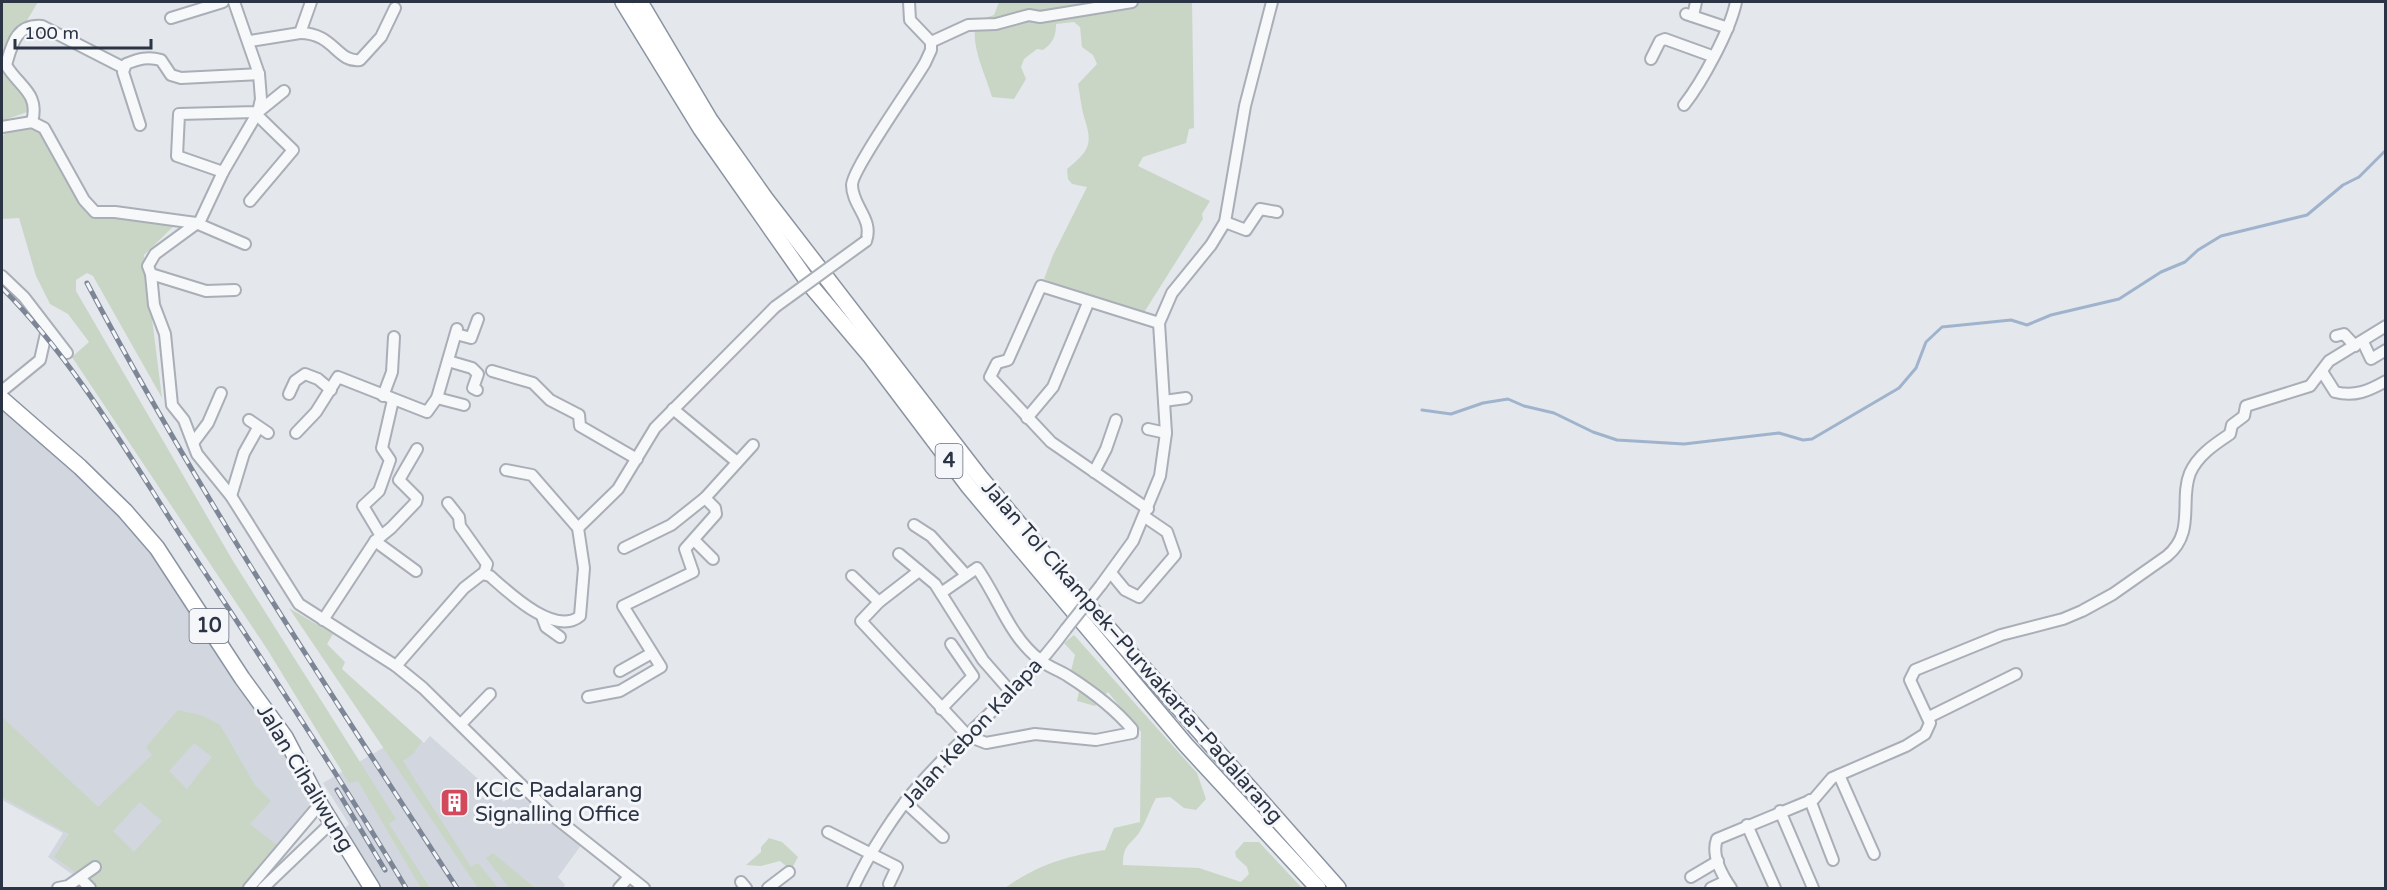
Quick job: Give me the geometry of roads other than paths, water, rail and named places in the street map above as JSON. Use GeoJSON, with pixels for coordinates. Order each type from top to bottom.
{"type":"FeatureCollection","features":[{"type":"Feature","properties":{"kind":"highway","name":"Jalan Tol Cikampek–Purwakarta–Padalarang"},"geometry":{"type":"LineString","coordinates":[[623,2],[701,129],[811,286],[871,357],[969,487],[1179,736],[1318,888]]}},
{"type":"Feature","properties":{"kind":"highway","name":"Jalan Tol Cikampek–Purwakarta–Padalarang"},"geometry":{"type":"LineString","coordinates":[[640,2],[710,120],[765,198],[980,477],[1071,586],[1338,888]]}},
{"type":"Feature","properties":{"kind":"highway","name":"Jalan Cihaliwung"},"geometry":{"type":"LineString","coordinates":[[2,399],[80,467],[125,511],[157,548],[242,678],[285,737],[320,804],[372,888]]}},
{"type":"Feature","properties":{"kind":"street"},"geometry":{"type":"LineString","coordinates":[[171,18],[223,2]]}},
{"type":"Feature","properties":{"kind":"street"},"geometry":{"type":"LineString","coordinates":[[234,2],[250,41],[259,74],[261,99],[257,114],[223,172],[205,214],[150,259],[148,266],[154,305],[165,334],[170,399],[184,420],[197,454],[231,496],[299,604],[396,666],[460,724],[552,815],[644,888]]}},
{"type":"Feature","properties":{"kind":"street"},"geometry":{"type":"LineString","coordinates":[[300,33],[310,2]]}},
{"type":"Feature","properties":{"kind":"street"},"geometry":{"type":"LineString","coordinates":[[578,528],[618,489],[655,428],[775,307],[866,241],[869,227],[853,189],[853,181],[862,160],[925,63],[931,50],[931,42],[910,20],[909,2]]}},
{"type":"Feature","properties":{"kind":"street"},"geometry":{"type":"LineString","coordinates":[[931,42],[968,25],[996,24],[1029,15],[1040,17],[1132,2]]}},
{"type":"Feature","properties":{"kind":"street"},"geometry":{"type":"LineString","coordinates":[[1111,573],[1125,590],[1139,597],[1175,555],[1167,532],[1094,472],[1051,442],[990,379],[990,375],[997,363],[1008,360],[1041,286],[1088,303],[1159,323],[1172,293],[1211,245],[1225,222],[1245,106],[1272,2]]}},
{"type":"Feature","properties":{"kind":"street"},"geometry":{"type":"LineString","coordinates":[[1696,2],[1689,15],[1728,28]]}},
{"type":"Feature","properties":{"kind":"street"},"geometry":{"type":"LineString","coordinates":[[1683,105],[1701,79],[1728,28],[1736,2]]}},
{"type":"Feature","properties":{"kind":"street"},"geometry":{"type":"LineString","coordinates":[[250,41],[300,33],[323,37],[345,58],[360,60],[381,37],[395,8]]}},
{"type":"Feature","properties":{"kind":"street"},"geometry":{"type":"LineString","coordinates":[[32,122],[36,108],[29,93],[6,65],[13,40],[23,28],[31,25],[42,26],[124,68]]}},
{"type":"Feature","properties":{"kind":"street"},"geometry":{"type":"LineString","coordinates":[[1651,59],[1660,41],[1665,39],[1712,56]]}},
{"type":"Feature","properties":{"kind":"street"},"geometry":{"type":"LineString","coordinates":[[124,68],[134,61],[155,58],[166,65],[171,75],[181,78],[259,74]]}},
{"type":"Feature","properties":{"kind":"street"},"geometry":{"type":"LineString","coordinates":[[124,68],[124,78],[140,125]]}},
{"type":"Feature","properties":{"kind":"street"},"geometry":{"type":"LineString","coordinates":[[223,172],[177,156],[178,115],[257,114],[284,91]]}},
{"type":"Feature","properties":{"kind":"street"},"geometry":{"type":"LineString","coordinates":[[250,201],[293,150],[257,114]]}},
{"type":"Feature","properties":{"kind":"street"},"geometry":{"type":"LineString","coordinates":[[2,127],[32,122],[44,128],[84,200],[95,212],[115,212],[196,223],[245,244]]}},
{"type":"Feature","properties":{"kind":"street"},"geometry":{"type":"LineString","coordinates":[[1225,222],[1246,230],[1260,208],[1277,212]]}},
{"type":"Feature","properties":{"kind":"street"},"geometry":{"type":"LineString","coordinates":[[2,264],[3,277],[24,297],[68,353]]}},
{"type":"Feature","properties":{"kind":"street"},"geometry":{"type":"LineString","coordinates":[[151,274],[206,291],[235,290]]}},
{"type":"Feature","properties":{"kind":"street"},"geometry":{"type":"LineString","coordinates":[[1027,418],[1053,387],[1088,303]]}},
{"type":"Feature","properties":{"kind":"street"},"geometry":{"type":"LineString","coordinates":[[296,433],[331,390],[338,377],[426,412],[437,398],[456,331],[471,338],[478,319]]}},
{"type":"Feature","properties":{"kind":"street","name":"Jalan Kebon Kalapa"},"geometry":{"type":"LineString","coordinates":[[853,888],[905,802],[1040,661],[1111,573],[1133,541],[1146,513],[1164,462],[1166,434],[1159,323]]}},
{"type":"Feature","properties":{"kind":"street"},"geometry":{"type":"LineString","coordinates":[[1711,888],[1729,885],[1718,861],[1715,847],[1717,839],[1816,797],[1828,782],[1839,775],[1916,740],[1929,729],[1929,717],[1910,680],[1915,670],[2001,634],[2064,619],[2082,611],[2113,594],[2167,556],[2175,548],[2187,518],[2190,472],[2206,452],[2230,434],[2232,424],[2243,417],[2247,404],[2301,391],[2316,382],[2330,361],[2385,326]]}},
{"type":"Feature","properties":{"kind":"street"},"geometry":{"type":"LineString","coordinates":[[2,391],[40,360],[47,329]]}},
{"type":"Feature","properties":{"kind":"street"},"geometry":{"type":"LineString","coordinates":[[2336,336],[2344,334],[2359,344],[2371,359],[2385,350]]}},
{"type":"Feature","properties":{"kind":"street"},"geometry":{"type":"LineString","coordinates":[[394,337],[392,372],[381,451],[390,460],[379,491],[363,506],[378,538],[416,571]]}},
{"type":"Feature","properties":{"kind":"street"},"geometry":{"type":"LineString","coordinates":[[448,361],[475,370],[478,374],[473,388],[477,390]]}},
{"type":"Feature","properties":{"kind":"street"},"geometry":{"type":"LineString","coordinates":[[492,371],[533,383],[550,400],[579,415],[580,426],[637,459]]}},
{"type":"Feature","properties":{"kind":"street"},"geometry":{"type":"LineString","coordinates":[[2323,373],[2335,392],[2350,395],[2369,390],[2385,381]]}},
{"type":"Feature","properties":{"kind":"street"},"geometry":{"type":"LineString","coordinates":[[290,394],[295,381],[305,374],[318,379],[331,390]]}},
{"type":"Feature","properties":{"kind":"street"},"geometry":{"type":"LineString","coordinates":[[193,443],[208,423],[221,393]]}},
{"type":"Feature","properties":{"kind":"street"},"geometry":{"type":"LineString","coordinates":[[437,398],[464,405]]}},
{"type":"Feature","properties":{"kind":"street"},"geometry":{"type":"LineString","coordinates":[[1164,401],[1186,398]]}},
{"type":"Feature","properties":{"kind":"street"},"geometry":{"type":"LineString","coordinates":[[673,409],[737,462]]}},
{"type":"Feature","properties":{"kind":"street"},"geometry":{"type":"LineString","coordinates":[[231,496],[244,453],[263,430],[249,420]]}},
{"type":"Feature","properties":{"kind":"street"},"geometry":{"type":"LineString","coordinates":[[1094,472],[1106,449],[1116,420]]}},
{"type":"Feature","properties":{"kind":"street"},"geometry":{"type":"LineString","coordinates":[[1148,429],[1166,434]]}},
{"type":"Feature","properties":{"kind":"street"},"geometry":{"type":"LineString","coordinates":[[624,548],[666,528],[705,498],[753,445]]}},
{"type":"Feature","properties":{"kind":"street"},"geometry":{"type":"LineString","coordinates":[[323,620],[378,538],[416,502],[417,498],[399,480],[417,449]]}},
{"type":"Feature","properties":{"kind":"street"},"geometry":{"type":"LineString","coordinates":[[484,573],[542,616],[562,621],[580,616],[584,568],[578,528],[532,475],[506,470]]}},
{"type":"Feature","properties":{"kind":"street"},"geometry":{"type":"LineString","coordinates":[[588,697],[620,691],[660,670],[661,665],[623,606],[693,572],[685,552],[716,514],[715,508],[705,498]]}},
{"type":"Feature","properties":{"kind":"street"},"geometry":{"type":"LineString","coordinates":[[447,503],[486,564],[484,573]]}},
{"type":"Feature","properties":{"kind":"street"},"geometry":{"type":"LineString","coordinates":[[914,525],[931,536],[966,575]]}},
{"type":"Feature","properties":{"kind":"street"},"geometry":{"type":"LineString","coordinates":[[695,541],[713,559]]}},
{"type":"Feature","properties":{"kind":"street"},"geometry":{"type":"LineString","coordinates":[[898,554],[935,584],[983,660],[1011,692]]}},
{"type":"Feature","properties":{"kind":"street"},"geometry":{"type":"LineString","coordinates":[[919,571],[879,602],[863,618],[862,624],[968,736],[986,743],[1035,734],[1096,740],[1132,733],[1132,729],[1102,702],[1069,676],[1040,661],[1014,634],[978,569],[974,568],[940,593]]}},
{"type":"Feature","properties":{"kind":"street"},"geometry":{"type":"LineString","coordinates":[[396,666],[464,588],[476,576],[484,573]]}},
{"type":"Feature","properties":{"kind":"street"},"geometry":{"type":"LineString","coordinates":[[852,576],[879,602]]}},
{"type":"Feature","properties":{"kind":"street"},"geometry":{"type":"LineString","coordinates":[[542,616],[546,627],[560,637]]}},
{"type":"Feature","properties":{"kind":"street"},"geometry":{"type":"LineString","coordinates":[[941,709],[973,676],[951,644]]}},
{"type":"Feature","properties":{"kind":"street"},"geometry":{"type":"LineString","coordinates":[[621,671],[652,653]]}},
{"type":"Feature","properties":{"kind":"street"},"geometry":{"type":"LineString","coordinates":[[1929,717],[2016,674]]}},
{"type":"Feature","properties":{"kind":"street"},"geometry":{"type":"LineString","coordinates":[[460,724],[490,694]]}},
{"type":"Feature","properties":{"kind":"street"},"geometry":{"type":"LineString","coordinates":[[1839,775],[1874,854]]}},
{"type":"Feature","properties":{"kind":"street"},"geometry":{"type":"LineString","coordinates":[[1810,800],[1833,860]]}},
{"type":"Feature","properties":{"kind":"street"},"geometry":{"type":"LineString","coordinates":[[905,802],[943,837]]}},
{"type":"Feature","properties":{"kind":"street"},"geometry":{"type":"LineString","coordinates":[[249,888],[320,804]]}},
{"type":"Feature","properties":{"kind":"street"},"geometry":{"type":"LineString","coordinates":[[1780,811],[1813,888]]}},
{"type":"Feature","properties":{"kind":"street"},"geometry":{"type":"LineString","coordinates":[[263,888],[332,822]]}},
{"type":"Feature","properties":{"kind":"street"},"geometry":{"type":"LineString","coordinates":[[1747,825],[1775,888]]}},
{"type":"Feature","properties":{"kind":"street"},"geometry":{"type":"LineString","coordinates":[[828,832],[897,868],[889,884]]}},
{"type":"Feature","properties":{"kind":"street"},"geometry":{"type":"LineString","coordinates":[[1691,877],[1718,861]]}},
{"type":"Feature","properties":{"kind":"street"},"geometry":{"type":"LineString","coordinates":[[58,888],[81,879],[95,867]]}},
{"type":"Feature","properties":{"kind":"street"},"geometry":{"type":"LineString","coordinates":[[768,888],[789,872]]}},
{"type":"Feature","properties":{"kind":"street"},"geometry":{"type":"LineString","coordinates":[[620,888],[629,877]]}},
{"type":"Feature","properties":{"kind":"street"},"geometry":{"type":"LineString","coordinates":[[81,879],[90,888]]}},
{"type":"Feature","properties":{"kind":"waterway"},"geometry":{"type":"LineString","coordinates":[[1422,410],[1451,414],[1483,403],[1508,399],[1524,406],[1554,413],[1593,432],[1617,440],[1684,444],[1779,433],[1803,440],[1812,439],[1899,388],[1916,368],[1926,342],[1942,327],[2011,320],[2027,325],[2051,315],[2119,299],[2161,272],[2185,262],[2198,250],[2221,236],[2307,215],[2343,185],[2359,177],[2386,150]]}},
{"type":"Feature","properties":{"kind":"railway"},"geometry":{"type":"LineString","coordinates":[[87,283],[129,361],[219,515],[457,888]]}},
{"type":"Feature","properties":{"kind":"railway"},"geometry":{"type":"LineString","coordinates":[[2,288],[52,344],[118,437],[323,754],[406,888]]}},
{"type":"Feature","properties":{"kind":"railway"},"geometry":{"type":"LineString","coordinates":[[337,790],[385,870]]}},
{"type":"Feature","properties":{"kind":"place","name":"KCIC Padalarang Signalling Office"},"geometry":{"type":"Point","coordinates":[454,802]}}]}
